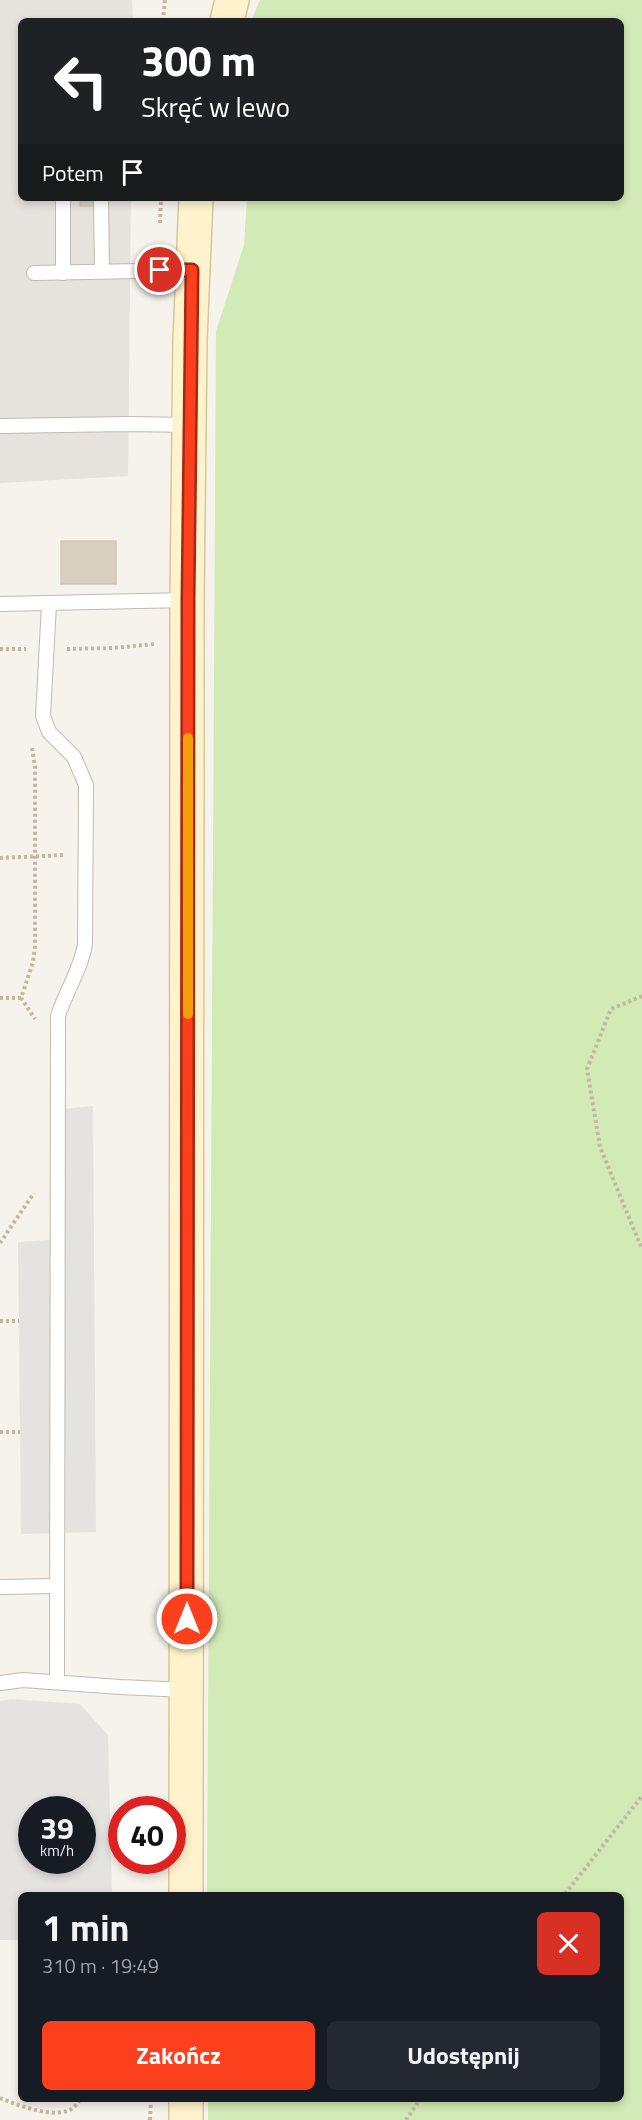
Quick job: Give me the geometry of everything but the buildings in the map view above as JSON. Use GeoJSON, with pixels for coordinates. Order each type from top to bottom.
{"type":"FeatureCollection","features":[{"type":"Feature","properties":{"kind":"street"},"geometry":{"type":"LineString","coordinates":[[228,18],[232,0]]}},
{"type":"Feature","properties":{"kind":"street"},"geometry":{"type":"LineString","coordinates":[[186,1892],[189,425],[196,201]]}},
{"type":"Feature","properties":{"kind":"street"},"geometry":{"type":"LineString","coordinates":[[186,2102],[186,2120]]}},
{"type":"Feature","properties":{"kind":"lane"},"geometry":{"type":"LineString","coordinates":[[63,201],[63,273]]}},
{"type":"Feature","properties":{"kind":"lane"},"geometry":{"type":"LineString","coordinates":[[101,201],[102,271]]}},
{"type":"Feature","properties":{"kind":"lane"},"geometry":{"type":"LineString","coordinates":[[34,273],[192,270]]}},
{"type":"Feature","properties":{"kind":"lane"},"geometry":{"type":"LineString","coordinates":[[0,426],[189,425]]}},
{"type":"Feature","properties":{"kind":"lane"},"geometry":{"type":"LineString","coordinates":[[0,604],[188,600]]}},
{"type":"Feature","properties":{"kind":"lane"},"geometry":{"type":"LineString","coordinates":[[49,604],[43,716],[49,732],[74,757],[86,785],[86,944],[83,961],[63,999],[58,1016],[57,1682]]}},
{"type":"Feature","properties":{"kind":"lane"},"geometry":{"type":"LineString","coordinates":[[0,1587],[57,1586]]}},
{"type":"Feature","properties":{"kind":"lane"},"geometry":{"type":"LineString","coordinates":[[0,1683],[23,1680],[120,1688],[187,1690]]}},
{"type":"Feature","properties":{"kind":"path"},"geometry":{"type":"LineString","coordinates":[[164,18],[165,0]]}},
{"type":"Feature","properties":{"kind":"path"},"geometry":{"type":"LineString","coordinates":[[21,649],[23,658]]}},
{"type":"Feature","properties":{"kind":"path"},"geometry":{"type":"LineString","coordinates":[[21,998],[33,962],[35,946],[35,767],[31,745]]}},
{"type":"Feature","properties":{"kind":"path"},"geometry":{"type":"LineString","coordinates":[[0,858],[35,858],[86,853]]}},
{"type":"Feature","properties":{"kind":"path"},"geometry":{"type":"LineString","coordinates":[[642,996],[611,1009],[587,1069],[600,1147],[642,1249]]}},
{"type":"Feature","properties":{"kind":"path"},"geometry":{"type":"LineString","coordinates":[[0,998],[21,998]]}},
{"type":"Feature","properties":{"kind":"path"},"geometry":{"type":"LineString","coordinates":[[21,998],[36,1023]]}},
{"type":"Feature","properties":{"kind":"path"},"geometry":{"type":"LineString","coordinates":[[0,1243],[36,1191],[37,1185]]}},
{"type":"Feature","properties":{"kind":"path"},"geometry":{"type":"LineString","coordinates":[[0,1321],[19,1321]]}},
{"type":"Feature","properties":{"kind":"path"},"geometry":{"type":"LineString","coordinates":[[0,1432],[20,1432]]}},
{"type":"Feature","properties":{"kind":"path"},"geometry":{"type":"LineString","coordinates":[[567,1892],[642,1796]]}},
{"type":"Feature","properties":{"kind":"path"},"geometry":{"type":"LineString","coordinates":[[0,2098],[34,2109],[53,2112],[66,2112],[78,2102]]}},
{"type":"Feature","properties":{"kind":"path"},"geometry":{"type":"LineString","coordinates":[[150,2120],[151,2102]]}},
{"type":"Feature","properties":{"kind":"path"},"geometry":{"type":"LineString","coordinates":[[406,2120],[418,2102]]}},
{"type":"Feature","properties":{"kind":"shaded area"},"geometry":{"type":"Polygon","coordinates":[[[0,0],[132,0],[133,18],[18,18],[18,201],[131,201],[128,476],[0,483],[0,0]]]}},
{"type":"Feature","properties":{"kind":"shaded area"},"geometry":{"type":"Polygon","coordinates":[[[93,1106],[96,1532],[21,1534],[18,1242],[63,1239],[63,1109],[93,1106]]]}},
{"type":"Feature","properties":{"kind":"shaded area"},"geometry":{"type":"Polygon","coordinates":[[[11,1699],[80,1704],[108,1735],[108,1874],[111,1874],[112,1892],[18,1892],[18,1940],[0,1940],[0,1701],[11,1699]]]}},
{"type":"Feature","properties":{"kind":"green space"},"geometry":{"type":"Polygon","coordinates":[[[260,0],[642,0],[642,2120],[208,2120],[208,2102],[624,2102],[624,1892],[207,1892],[216,331],[244,245],[247,201],[624,201],[624,18],[252,18],[260,0]]]}},
{"type":"Feature","properties":{"kind":"slow traffic"},"geometry":{"type":"LineString","coordinates":[[188,738],[188,1014]]}},
{"type":"Feature","properties":{"kind":"route"},"geometry":{"type":"LineString","coordinates":[[160,270],[192,270],[188,600],[187,1619]]}}]}
